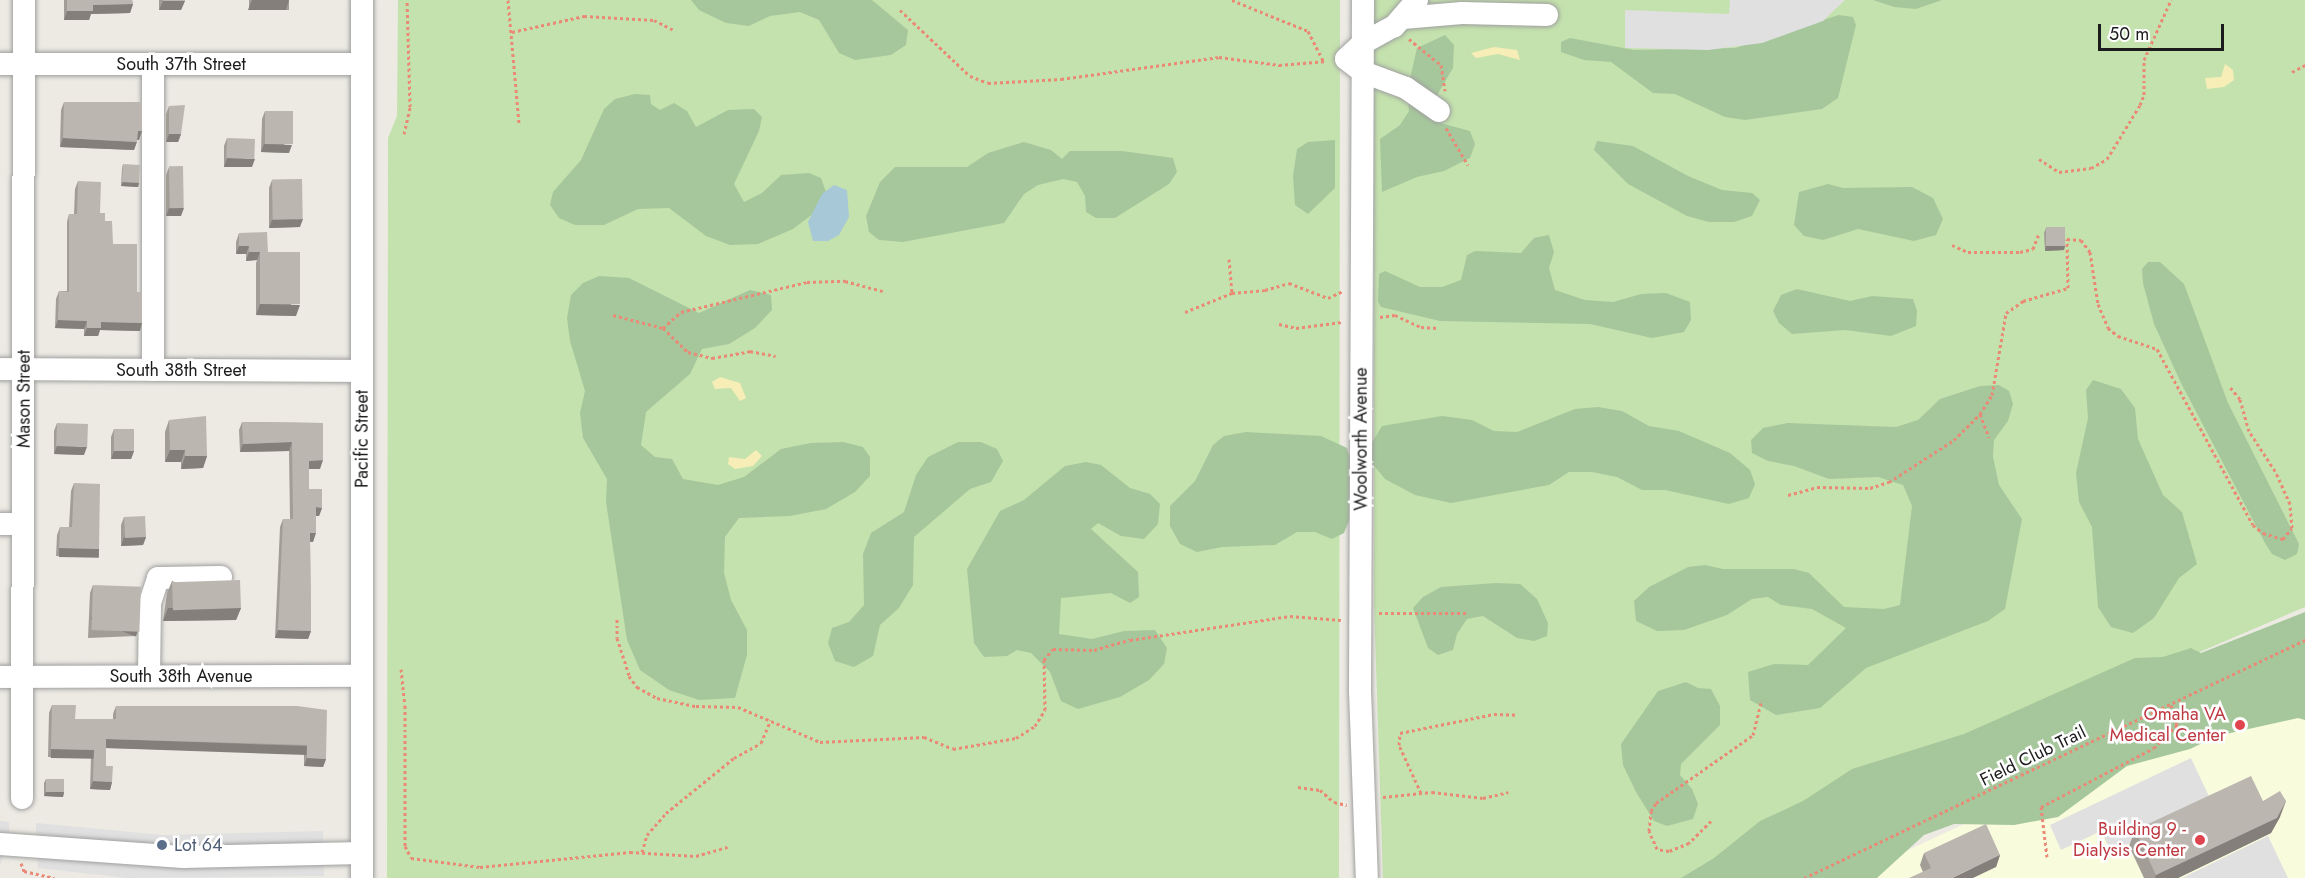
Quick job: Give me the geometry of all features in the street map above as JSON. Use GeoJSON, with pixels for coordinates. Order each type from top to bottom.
{"type":"FeatureCollection","features":[{"type":"Feature","properties":{"kind":"street","name":"Mason Street"},"geometry":{"type":"LineString","coordinates":[[22,798],[24,0]]}},
{"type":"Feature","properties":{"kind":"street","name":"Pacific Street"},"geometry":{"type":"LineString","coordinates":[[362,0],[362,878]]}},
{"type":"Feature","properties":{"kind":"street","name":"Woolworth Avenue"},"geometry":{"type":"LineString","coordinates":[[1363,0],[1363,43],[1354,65],[1352,618],[1354,804],[1367,878]]}},
{"type":"Feature","properties":{"kind":"street"},"geometry":{"type":"LineString","coordinates":[[1363,43],[1399,22],[1418,0]]}},
{"type":"Feature","properties":{"kind":"street"},"geometry":{"type":"LineString","coordinates":[[1399,22],[1462,13],[1547,15]]}},
{"type":"Feature","properties":{"kind":"street","name":"South 37th Street"},"geometry":{"type":"LineString","coordinates":[[0,64],[362,64]]}},
{"type":"Feature","properties":{"kind":"street"},"geometry":{"type":"LineString","coordinates":[[153,64],[153,370]]}},
{"type":"Feature","properties":{"kind":"street"},"geometry":{"type":"LineString","coordinates":[[1354,65],[1406,88],[1439,111]]}},
{"type":"Feature","properties":{"kind":"street","name":"South 38th Street"},"geometry":{"type":"LineString","coordinates":[[0,369],[362,371]]}},
{"type":"Feature","properties":{"kind":"street"},"geometry":{"type":"LineString","coordinates":[[0,524],[23,524]]}},
{"type":"Feature","properties":{"kind":"street"},"geometry":{"type":"LineString","coordinates":[[149,676],[150,603],[158,578],[221,577]]}},
{"type":"Feature","properties":{"kind":"street","name":"South 38th Avenue"},"geometry":{"type":"LineString","coordinates":[[0,676],[361,676]]}},
{"type":"Feature","properties":{"kind":"street"},"geometry":{"type":"LineString","coordinates":[[0,844],[183,857],[362,853]]}},
{"type":"Feature","properties":{"kind":"path"},"geometry":{"type":"LineString","coordinates":[[404,134],[410,107],[408,0]]}},
{"type":"Feature","properties":{"kind":"path"},"geometry":{"type":"LineString","coordinates":[[508,0],[519,123]]}},
{"type":"Feature","properties":{"kind":"path"},"geometry":{"type":"LineString","coordinates":[[1232,0],[1308,31],[1323,61]]}},
{"type":"Feature","properties":{"kind":"path"},"geometry":{"type":"LineString","coordinates":[[2039,159],[2059,172],[2091,168],[2107,159],[2140,105],[2144,95],[2144,60],[2171,0]]}},
{"type":"Feature","properties":{"kind":"path"},"geometry":{"type":"LineString","coordinates":[[900,10],[970,76],[988,83],[1061,79],[1219,57],[1279,65],[1323,61],[1354,65]]}},
{"type":"Feature","properties":{"kind":"path"},"geometry":{"type":"LineString","coordinates":[[512,33],[556,20],[584,16],[654,20],[674,30]]}},
{"type":"Feature","properties":{"kind":"path"},"geometry":{"type":"LineString","coordinates":[[1399,22],[1441,65],[1446,82],[1439,111],[1468,165]]}},
{"type":"Feature","properties":{"kind":"path"},"geometry":{"type":"LineString","coordinates":[[2292,72],[2305,65]]}},
{"type":"Feature","properties":{"kind":"path"},"geometry":{"type":"LineString","coordinates":[[1952,245],[1968,252],[2020,252],[2032,249],[2039,233]]}},
{"type":"Feature","properties":{"kind":"path"},"geometry":{"type":"LineString","coordinates":[[1788,495],[1817,487],[1870,488],[1889,482],[1954,440],[1980,414],[1992,395],[2006,313],[2023,301],[2068,288],[2067,239],[2081,240],[2090,252],[2098,304],[2108,328],[2118,336],[2157,349],[2253,525],[2263,533],[2283,539],[2292,528],[2289,504],[2275,471],[2249,431],[2240,399],[2230,387]]}},
{"type":"Feature","properties":{"kind":"path"},"geometry":{"type":"LineString","coordinates":[[1229,259],[1232,293]]}},
{"type":"Feature","properties":{"kind":"path"},"geometry":{"type":"LineString","coordinates":[[663,328],[681,312],[807,282],[845,281],[886,292]]}},
{"type":"Feature","properties":{"kind":"path"},"geometry":{"type":"LineString","coordinates":[[1185,312],[1232,293],[1265,291],[1289,283],[1328,298],[1346,290]]}},
{"type":"Feature","properties":{"kind":"path"},"geometry":{"type":"LineString","coordinates":[[613,315],[663,328],[677,345],[711,358],[750,351],[776,356]]}},
{"type":"Feature","properties":{"kind":"path"},"geometry":{"type":"LineString","coordinates":[[1980,414],[1989,437]]}},
{"type":"Feature","properties":{"kind":"path"},"geometry":{"type":"LineString","coordinates":[[617,620],[619,650],[637,687],[676,704],[738,707],[820,742],[912,736],[953,749],[980,747],[1016,738],[1042,719],[1046,702],[1044,660],[1053,649],[1094,650],[1130,640],[1290,616],[1352,618],[1388,612],[1468,613]]}},
{"type":"Feature","properties":{"kind":"path","name":"Field Club Trail"},"geometry":{"type":"LineString","coordinates":[[1804,878],[2305,640]]}},
{"type":"Feature","properties":{"kind":"path"},"geometry":{"type":"LineString","coordinates":[[401,669],[405,705],[404,834],[406,852],[411,858],[480,867],[642,852],[696,856],[728,847]]}},
{"type":"Feature","properties":{"kind":"path"},"geometry":{"type":"LineString","coordinates":[[1711,821],[1689,843],[1669,851],[1657,849],[1649,831],[1650,811],[1656,803],[1753,735],[1762,700]]}},
{"type":"Feature","properties":{"kind":"path"},"geometry":{"type":"LineString","coordinates":[[2047,857],[2042,807],[2154,748],[2177,725],[2171,705]]}},
{"type":"Feature","properties":{"kind":"path"},"geometry":{"type":"LineString","coordinates":[[1421,793],[1399,745],[1400,733],[1494,714],[1518,715]]}},
{"type":"Feature","properties":{"kind":"path"},"geometry":{"type":"LineString","coordinates":[[642,852],[647,835],[666,813],[734,758],[761,743],[771,720]]}},
{"type":"Feature","properties":{"kind":"path"},"geometry":{"type":"LineString","coordinates":[[1298,787],[1320,790],[1354,804],[1421,793],[1483,798],[1508,792]]}},
{"type":"Feature","properties":{"kind":"path"},"geometry":{"type":"LineString","coordinates":[[21,855],[24,871],[54,878]]}},
{"type":"Feature","properties":{"kind":"shaded area"},"geometry":{"type":"Polygon","coordinates":[[[1730,0],[1845,0],[1823,21],[1762,43],[1708,50],[1625,48],[1625,10],[1729,14],[1730,0]]]}},
{"type":"Feature","properties":{"kind":"shaded area","name":"Omaha VA Medical Center"},"geometry":{"type":"Polygon","coordinates":[[[2305,664],[2305,878],[1848,878],[2046,786],[2305,664]]]}},
{"type":"Feature","properties":{"kind":"shaded area"},"geometry":{"type":"Polygon","coordinates":[[[2191,758],[2213,805],[2111,852],[2101,831],[2061,850],[2050,825],[2191,758]]]}},
{"type":"Feature","properties":{"kind":"shaded area","name":"Lot 64"},"geometry":{"type":"Polygon","coordinates":[[[0,821],[9,822],[9,836],[36,837],[36,823],[162,835],[323,831],[324,876],[127,878],[38,868],[37,854],[4,852],[0,866],[0,821]]]}},
{"type":"Feature","properties":{"kind":"shaded area"},"geometry":{"type":"Polygon","coordinates":[[[2268,836],[2288,878],[2182,878],[2268,836]]]}},
{"type":"Feature","properties":{"kind":"green space"},"geometry":{"type":"Polygon","coordinates":[[[398,0],[1340,0],[1339,878],[387,878],[388,138],[397,116],[398,0]]]}},
{"type":"Feature","properties":{"kind":"green space"},"geometry":{"type":"Polygon","coordinates":[[[691,0],[872,0],[908,30],[906,45],[891,55],[855,60],[839,53],[819,20],[800,12],[770,16],[749,26],[726,23],[699,10],[691,0]]]}},
{"type":"Feature","properties":{"kind":"green space"},"geometry":{"type":"Polygon","coordinates":[[[1374,0],[2305,0],[2305,607],[2160,669],[1759,878],[1383,878],[1374,604],[1374,0]]]}},
{"type":"Feature","properties":{"kind":"green space"},"geometry":{"type":"Polygon","coordinates":[[[1873,0],[1942,0],[1916,9],[1894,7],[1873,0]]]}},
{"type":"Feature","properties":{"kind":"green space"},"geometry":{"type":"Polygon","coordinates":[[[1839,15],[1853,17],[1856,25],[1838,98],[1822,109],[1745,120],[1725,117],[1675,94],[1653,93],[1611,62],[1584,60],[1561,52],[1561,42],[1570,38],[1634,50],[1735,48],[1839,15]]]}},
{"type":"Feature","properties":{"kind":"green space"},"geometry":{"type":"Polygon","coordinates":[[[1445,35],[1454,45],[1453,68],[1429,109],[1433,121],[1470,131],[1475,144],[1470,158],[1444,171],[1417,177],[1382,192],[1380,139],[1400,125],[1409,111],[1407,92],[1417,48],[1445,35]]]}},
{"type":"Feature","properties":{"kind":"green space"},"geometry":{"type":"Polygon","coordinates":[[[635,94],[650,95],[651,104],[660,110],[674,103],[687,111],[696,127],[728,110],[754,109],[762,117],[759,131],[734,184],[744,202],[762,193],[781,175],[809,173],[821,178],[826,192],[814,213],[793,229],[758,244],[730,245],[706,236],[669,208],[638,209],[604,225],[575,225],[559,218],[550,205],[553,192],[581,160],[604,109],[615,99],[635,94]]]}},
{"type":"Feature","properties":{"kind":"green space"},"geometry":{"type":"Polygon","coordinates":[[[1335,140],[1335,188],[1308,214],[1295,205],[1293,176],[1297,149],[1308,142],[1335,140]]]}},
{"type":"Feature","properties":{"kind":"green space"},"geometry":{"type":"Polygon","coordinates":[[[1597,141],[1633,146],[1688,176],[1722,190],[1752,193],[1760,200],[1752,216],[1734,222],[1709,222],[1687,216],[1628,184],[1594,150],[1597,141]]]}},
{"type":"Feature","properties":{"kind":"green space"},"geometry":{"type":"Polygon","coordinates":[[[1024,142],[1051,150],[1062,159],[1070,151],[1122,151],[1173,158],[1177,172],[1169,184],[1115,218],[1096,218],[1086,212],[1085,196],[1077,182],[1063,179],[1038,185],[1024,194],[1004,223],[903,242],[879,240],[869,232],[866,216],[880,182],[895,167],[967,167],[988,153],[1024,142]]]}},
{"type":"Feature","properties":{"kind":"green space"},"geometry":{"type":"Polygon","coordinates":[[[1828,184],[1843,188],[1912,187],[1933,198],[1943,219],[1936,235],[1914,241],[1858,229],[1823,240],[1804,236],[1794,225],[1799,192],[1828,184]]]}},
{"type":"Feature","properties":{"kind":"green space"},"geometry":{"type":"Polygon","coordinates":[[[1549,235],[1554,252],[1549,268],[1555,290],[1585,300],[1613,302],[1641,294],[1666,293],[1690,302],[1691,320],[1684,332],[1652,338],[1590,324],[1440,321],[1381,307],[1378,302],[1379,274],[1385,271],[1420,287],[1442,287],[1461,280],[1467,255],[1475,251],[1521,253],[1534,238],[1549,235]]]}},
{"type":"Feature","properties":{"kind":"green space"},"geometry":{"type":"Polygon","coordinates":[[[2148,262],[2160,262],[2184,284],[2228,403],[2299,544],[2297,554],[2285,560],[2272,554],[2265,543],[2181,383],[2154,324],[2143,283],[2142,269],[2148,262]]]}},
{"type":"Feature","properties":{"kind":"green space"},"geometry":{"type":"Polygon","coordinates":[[[599,276],[629,278],[699,313],[750,290],[771,295],[772,310],[755,328],[729,344],[702,349],[690,374],[646,412],[641,445],[655,457],[672,459],[683,479],[718,485],[744,477],[781,449],[811,443],[843,442],[863,447],[870,457],[870,476],[855,492],[826,509],[790,516],[739,518],[725,537],[724,573],[731,600],[747,630],[747,655],[735,698],[699,700],[669,690],[640,670],[627,640],[606,502],[607,479],[583,438],[580,413],[585,391],[570,341],[567,318],[571,295],[583,283],[599,276]]]}},
{"type":"Feature","properties":{"kind":"green space"},"geometry":{"type":"Polygon","coordinates":[[[1797,289],[1850,301],[1872,296],[1913,299],[1917,311],[1916,326],[1891,336],[1845,330],[1792,334],[1779,323],[1773,311],[1781,295],[1797,289]]]}},
{"type":"Feature","properties":{"kind":"green space"},"geometry":{"type":"Polygon","coordinates":[[[2093,380],[2121,389],[2135,408],[2138,439],[2163,495],[2182,512],[2197,564],[2179,578],[2154,618],[2133,633],[2111,627],[2098,607],[2092,527],[2079,502],[2076,473],[2088,418],[2086,390],[2093,380]]]}},
{"type":"Feature","properties":{"kind":"green space"},"geometry":{"type":"Polygon","coordinates":[[[1999,385],[2009,391],[2013,404],[2008,421],[1994,440],[1993,457],[1999,485],[2022,519],[2005,609],[1988,621],[1866,668],[1820,708],[1776,715],[1750,700],[1748,672],[1774,664],[1808,665],[1846,628],[1812,609],[1781,605],[1768,597],[1752,599],[1727,615],[1684,630],[1657,631],[1636,621],[1634,601],[1649,587],[1688,567],[1705,565],[1723,569],[1794,569],[1809,573],[1844,607],[1884,609],[1900,605],[1912,506],[1903,485],[1878,477],[1829,479],[1794,466],[1768,461],[1752,453],[1751,440],[1763,428],[1788,423],[1896,427],[1918,420],[1940,399],[1980,386],[1999,385]]]}},
{"type":"Feature","properties":{"kind":"green space"},"geometry":{"type":"Polygon","coordinates":[[[1598,407],[1622,411],[1649,426],[1679,431],[1730,453],[1750,470],[1755,484],[1749,498],[1729,504],[1665,490],[1642,490],[1617,477],[1592,472],[1569,472],[1549,485],[1451,503],[1415,495],[1385,479],[1371,462],[1371,444],[1382,426],[1442,416],[1472,420],[1494,431],[1517,432],[1575,409],[1598,407]]]}},
{"type":"Feature","properties":{"kind":"green space"},"geometry":{"type":"Polygon","coordinates":[[[1246,432],[1321,436],[1347,448],[1353,467],[1351,516],[1344,533],[1332,539],[1315,532],[1297,532],[1275,545],[1222,547],[1197,552],[1180,544],[1170,526],[1170,506],[1195,481],[1213,445],[1224,436],[1246,432]]]}},
{"type":"Feature","properties":{"kind":"green space"},"geometry":{"type":"Polygon","coordinates":[[[958,442],[981,442],[997,449],[1003,461],[991,482],[970,489],[914,537],[913,585],[899,608],[880,625],[873,656],[854,667],[835,661],[828,643],[832,628],[849,622],[864,605],[863,554],[871,533],[904,512],[916,475],[928,457],[958,442]]]}},
{"type":"Feature","properties":{"kind":"green space"},"geometry":{"type":"Polygon","coordinates":[[[1086,462],[1101,465],[1130,488],[1150,494],[1160,504],[1158,524],[1144,539],[1121,536],[1098,523],[1091,529],[1138,572],[1139,597],[1130,603],[1111,593],[1061,598],[1059,634],[1092,639],[1124,631],[1155,630],[1167,648],[1164,664],[1149,680],[1120,697],[1078,709],[1061,701],[1050,672],[1031,653],[1017,650],[1007,656],[984,657],[974,643],[967,569],[1000,511],[1024,500],[1065,466],[1086,462]]]}},
{"type":"Feature","properties":{"kind":"green space"},"geometry":{"type":"Polygon","coordinates":[[[1496,583],[1520,584],[1537,599],[1548,623],[1547,636],[1534,641],[1517,638],[1483,616],[1467,619],[1457,634],[1453,650],[1438,655],[1428,648],[1413,608],[1423,597],[1441,587],[1496,583]]]}},
{"type":"Feature","properties":{"kind":"green space"},"geometry":{"type":"Polygon","coordinates":[[[2305,612],[2305,720],[2298,718],[2217,736],[2190,749],[2127,766],[2058,817],[2014,825],[1954,824],[1924,835],[1877,878],[1681,878],[1714,858],[1760,821],[1803,801],[1852,769],[1964,734],[2135,658],[2163,657],[2191,648],[2201,653],[2305,612]]]}},
{"type":"Feature","properties":{"kind":"green space"},"geometry":{"type":"Polygon","coordinates":[[[1686,682],[1698,688],[1711,689],[1720,706],[1720,725],[1681,764],[1680,775],[1692,789],[1698,804],[1693,819],[1667,826],[1654,821],[1636,792],[1623,765],[1621,744],[1658,691],[1686,682]]]}},
{"type":"Feature","properties":{"kind":"sand"},"geometry":{"type":"Polygon","coordinates":[[[1494,47],[1517,50],[1520,60],[1498,54],[1476,58],[1471,53],[1494,47]]]}},
{"type":"Feature","properties":{"kind":"sand"},"geometry":{"type":"Polygon","coordinates":[[[2225,64],[2233,70],[2234,80],[2224,87],[2207,89],[2205,78],[2221,77],[2225,64]]]}},
{"type":"Feature","properties":{"kind":"sand"},"geometry":{"type":"Polygon","coordinates":[[[720,377],[740,383],[746,398],[740,401],[731,388],[715,389],[712,382],[720,377]]]}},
{"type":"Feature","properties":{"kind":"sand"},"geometry":{"type":"Polygon","coordinates":[[[756,450],[762,456],[753,466],[735,469],[728,464],[729,457],[745,459],[756,450]]]}},
{"type":"Feature","properties":{"kind":"water"},"geometry":{"type":"Polygon","coordinates":[[[834,185],[847,190],[849,217],[839,235],[828,241],[813,241],[808,222],[822,194],[834,185]]]}},
{"type":"Feature","properties":{"kind":"building"},"geometry":{"type":"Polygon","coordinates":[[[67,0],[132,0],[133,4],[93,5],[93,11],[67,11],[67,0]]]}},
{"type":"Feature","properties":{"kind":"building"},"geometry":{"type":"Polygon","coordinates":[[[64,102],[142,102],[142,131],[138,131],[137,142],[63,138],[64,102]]]}},
{"type":"Feature","properties":{"kind":"building"},"geometry":{"type":"Polygon","coordinates":[[[185,105],[181,134],[169,134],[169,106],[185,105]]]}},
{"type":"Feature","properties":{"kind":"building"},"geometry":{"type":"Polygon","coordinates":[[[265,111],[293,111],[293,144],[265,144],[265,111]]]}},
{"type":"Feature","properties":{"kind":"building"},"geometry":{"type":"Polygon","coordinates":[[[227,138],[255,139],[254,159],[226,158],[227,138]]]}},
{"type":"Feature","properties":{"kind":"building"},"geometry":{"type":"Polygon","coordinates":[[[123,164],[140,165],[139,183],[122,182],[123,164]]]}},
{"type":"Feature","properties":{"kind":"building"},"geometry":{"type":"Polygon","coordinates":[[[169,166],[183,166],[184,208],[170,208],[169,166]]]}},
{"type":"Feature","properties":{"kind":"building"},"geometry":{"type":"Polygon","coordinates":[[[302,179],[303,219],[273,220],[272,180],[302,179]]]}},
{"type":"Feature","properties":{"kind":"building"},"geometry":{"type":"Polygon","coordinates":[[[78,181],[101,182],[100,213],[105,213],[105,221],[112,221],[113,244],[137,244],[137,292],[142,292],[142,323],[101,322],[101,328],[87,328],[87,321],[58,320],[59,291],[69,292],[69,214],[77,214],[78,181]]]}},
{"type":"Feature","properties":{"kind":"building"},"geometry":{"type":"Polygon","coordinates":[[[2046,227],[2065,227],[2065,246],[2046,246],[2046,227]]]}},
{"type":"Feature","properties":{"kind":"building"},"geometry":{"type":"Polygon","coordinates":[[[267,232],[268,252],[249,252],[249,246],[239,246],[239,233],[267,232]]]}},
{"type":"Feature","properties":{"kind":"building"},"geometry":{"type":"Polygon","coordinates":[[[260,252],[300,252],[300,304],[260,304],[260,252]]]}},
{"type":"Feature","properties":{"kind":"building"},"geometry":{"type":"Polygon","coordinates":[[[206,416],[207,456],[185,456],[185,450],[170,450],[169,420],[206,416]]]}},
{"type":"Feature","properties":{"kind":"building"},"geometry":{"type":"Polygon","coordinates":[[[242,422],[323,423],[323,460],[309,461],[309,489],[322,489],[322,508],[316,507],[316,533],[310,533],[311,631],[278,630],[283,519],[293,519],[292,442],[243,444],[242,422]]]}},
{"type":"Feature","properties":{"kind":"building"},"geometry":{"type":"Polygon","coordinates":[[[57,423],[88,424],[87,447],[56,446],[57,423]]]}},
{"type":"Feature","properties":{"kind":"building"},"geometry":{"type":"Polygon","coordinates":[[[114,429],[134,429],[134,451],[114,451],[114,429]]]}},
{"type":"Feature","properties":{"kind":"building"},"geometry":{"type":"Polygon","coordinates":[[[74,483],[100,484],[99,549],[59,548],[60,527],[72,527],[74,483]]]}},
{"type":"Feature","properties":{"kind":"building"},"geometry":{"type":"Polygon","coordinates":[[[145,516],[146,537],[125,538],[124,517],[145,516]]]}},
{"type":"Feature","properties":{"kind":"building"},"geometry":{"type":"Polygon","coordinates":[[[240,580],[241,608],[173,610],[172,582],[240,580]]]}},
{"type":"Feature","properties":{"kind":"building"},"geometry":{"type":"Polygon","coordinates":[[[93,585],[141,587],[139,632],[91,630],[93,585]]]}},
{"type":"Feature","properties":{"kind":"building"},"geometry":{"type":"Polygon","coordinates":[[[52,705],[76,705],[75,719],[116,719],[116,706],[297,706],[327,710],[326,759],[307,758],[307,745],[106,739],[106,766],[113,766],[112,782],[93,781],[94,750],[51,749],[52,705]]]}},
{"type":"Feature","properties":{"kind":"building","name":"Building 9 - Dialysis Center"},"geometry":{"type":"Polygon","coordinates":[[[2251,776],[2263,801],[2280,791],[2286,801],[2277,818],[2156,875],[2135,830],[2251,776]]]}},
{"type":"Feature","properties":{"kind":"building"},"geometry":{"type":"Polygon","coordinates":[[[46,779],[64,779],[64,792],[46,792],[46,779]]]}},
{"type":"Feature","properties":{"kind":"building"},"geometry":{"type":"Polygon","coordinates":[[[1986,824],[2000,855],[1952,878],[1909,878],[1931,868],[1924,853],[1986,824]]]}},
{"type":"Feature","properties":{"kind":"place","name":"Omaha VA Medical Center"},"geometry":{"type":"Point","coordinates":[2240,725]}},
{"type":"Feature","properties":{"kind":"place","name":"Building 9 - Dialysis Center"},"geometry":{"type":"Point","coordinates":[2200,840]}},
{"type":"Feature","properties":{"kind":"place","name":"Lot 64"},"geometry":{"type":"Point","coordinates":[162,845]}}]}
